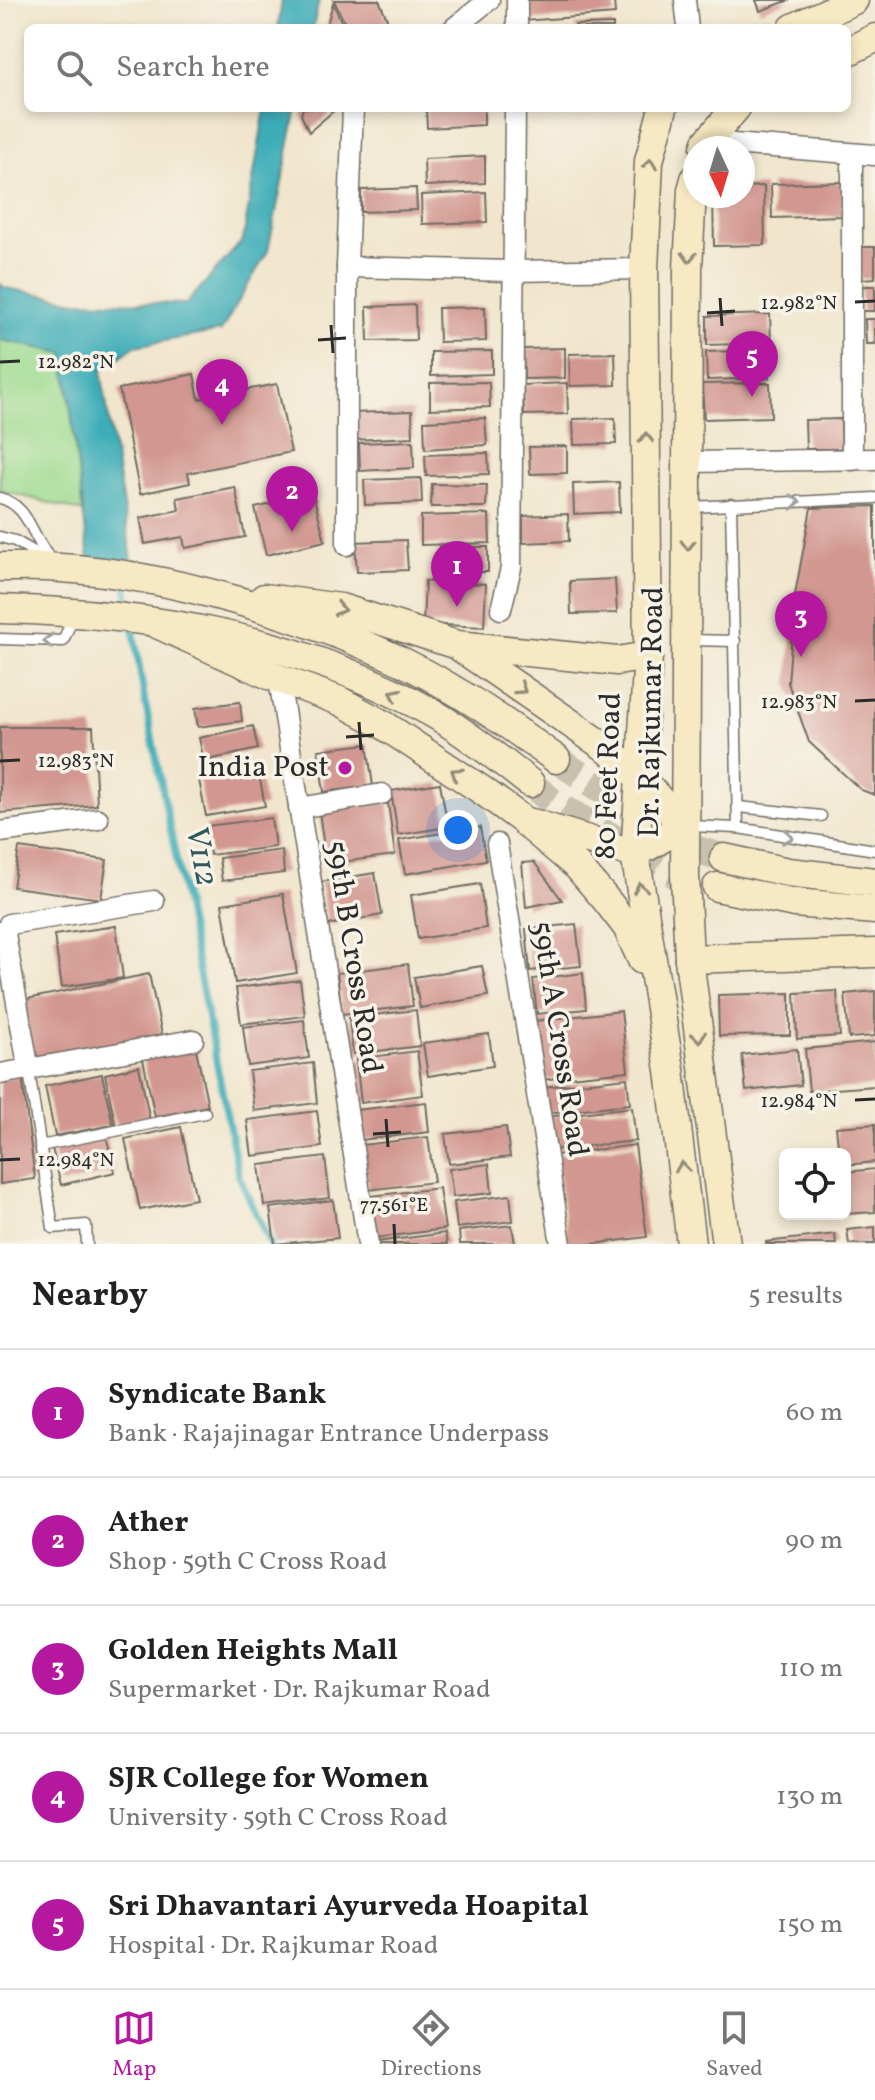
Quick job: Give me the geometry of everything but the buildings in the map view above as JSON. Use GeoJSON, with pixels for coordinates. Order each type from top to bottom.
{"type":"FeatureCollection","features":[{"type":"Feature","properties":{"kind":"main road"},"geometry":{"type":"LineString","coordinates":[[802,24],[854,0]]}},
{"type":"Feature","properties":{"kind":"main road"},"geometry":{"type":"LineString","coordinates":[[851,50],[875,38]]}},
{"type":"Feature","properties":{"kind":"main road","name":"Dr. Rajkumar Road"},"geometry":{"type":"LineString","coordinates":[[648,656],[644,269],[649,161],[662,112]]}},
{"type":"Feature","properties":{"kind":"main road"},"geometry":{"type":"LineString","coordinates":[[713,136],[733,112]]}},
{"type":"Feature","properties":{"kind":"main road","name":"Dr. Rajkumar Road"},"geometry":{"type":"LineString","coordinates":[[691,208],[683,826],[689,959],[726,1244]]}},
{"type":"Feature","properties":{"kind":"main road"},"geometry":{"type":"LineString","coordinates":[[0,567],[59,566],[150,580],[207,593],[298,621],[404,663],[507,725],[556,759]]}},
{"type":"Feature","properties":{"kind":"main road"},"geometry":{"type":"LineString","coordinates":[[207,593],[303,601],[341,608],[457,645],[617,661],[648,656]]}},
{"type":"Feature","properties":{"kind":"main road"},"geometry":{"type":"LineString","coordinates":[[0,609],[80,612],[234,635],[282,648],[334,667],[436,715],[478,742],[530,783]]}},
{"type":"Feature","properties":{"kind":"main road"},"geometry":{"type":"LineString","coordinates":[[157,624],[279,679],[340,701],[384,725],[520,818],[578,867],[627,927],[657,993],[670,1070],[691,1244]]}},
{"type":"Feature","properties":{"kind":"main road"},"geometry":{"type":"LineString","coordinates":[[457,645],[598,742],[642,780],[683,826],[635,854],[520,818]]}},
{"type":"Feature","properties":{"kind":"main road","name":"80 Feet Road"},"geometry":{"type":"LineString","coordinates":[[648,656],[635,854],[657,993]]}},
{"type":"Feature","properties":{"kind":"main road"},"geometry":{"type":"LineString","coordinates":[[724,858],[788,872],[875,882]]}},
{"type":"Feature","properties":{"kind":"main road"},"geometry":{"type":"LineString","coordinates":[[717,887],[795,903],[875,910]]}},
{"type":"Feature","properties":{"kind":"main road"},"geometry":{"type":"LineString","coordinates":[[689,959],[875,953]]}},
{"type":"Feature","properties":{"kind":"street"},"geometry":{"type":"LineString","coordinates":[[459,24],[489,0]]}},
{"type":"Feature","properties":{"kind":"street"},"geometry":{"type":"LineString","coordinates":[[517,0],[517,24]]}},
{"type":"Feature","properties":{"kind":"street"},"geometry":{"type":"LineString","coordinates":[[685,0],[688,24]]}},
{"type":"Feature","properties":{"kind":"street"},"geometry":{"type":"LineString","coordinates":[[347,545],[347,267],[353,112]]}},
{"type":"Feature","properties":{"kind":"street"},"geometry":{"type":"LineString","coordinates":[[501,609],[511,568],[515,112]]}},
{"type":"Feature","properties":{"kind":"street"},"geometry":{"type":"LineString","coordinates":[[755,148],[875,155]]}},
{"type":"Feature","properties":{"kind":"street"},"geometry":{"type":"LineString","coordinates":[[852,155],[852,460]]}},
{"type":"Feature","properties":{"kind":"street"},"geometry":{"type":"LineString","coordinates":[[347,267],[512,271],[644,269]]}},
{"type":"Feature","properties":{"kind":"street"},"geometry":{"type":"LineString","coordinates":[[689,462],[875,459]]}},
{"type":"Feature","properties":{"kind":"street","name":"59th B Cross Road"},"geometry":{"type":"LineString","coordinates":[[279,679],[368,1244]]}},
{"type":"Feature","properties":{"kind":"street"},"geometry":{"type":"LineString","coordinates":[[299,808],[382,794]]}},
{"type":"Feature","properties":{"kind":"street"},"geometry":{"type":"LineString","coordinates":[[0,832],[98,819]]}},
{"type":"Feature","properties":{"kind":"street","name":"59th A Cross Road"},"geometry":{"type":"LineString","coordinates":[[497,844],[561,1244]]}},
{"type":"Feature","properties":{"kind":"street"},"geometry":{"type":"LineString","coordinates":[[29,1071],[5,934],[9,924],[154,901]]}},
{"type":"Feature","properties":{"kind":"street"},"geometry":{"type":"LineString","coordinates":[[0,1074],[193,1040]]}},
{"type":"Feature","properties":{"kind":"lane"},"geometry":{"type":"LineString","coordinates":[[0,498],[12,501],[19,507],[44,551],[59,566]]}},
{"type":"Feature","properties":{"kind":"lane"},"geometry":{"type":"LineString","coordinates":[[689,507],[875,498]]}},
{"type":"Feature","properties":{"kind":"lane"},"geometry":{"type":"LineString","coordinates":[[731,504],[738,828]]}},
{"type":"Feature","properties":{"kind":"lane"},"geometry":{"type":"LineString","coordinates":[[0,537],[15,541],[59,566]]}},
{"type":"Feature","properties":{"kind":"lane"},"geometry":{"type":"LineString","coordinates":[[0,639],[63,641],[80,612]]}},
{"type":"Feature","properties":{"kind":"lane"},"geometry":{"type":"LineString","coordinates":[[687,640],[735,641]]}},
{"type":"Feature","properties":{"kind":"lane"},"geometry":{"type":"LineString","coordinates":[[739,807],[821,816]]}},
{"type":"Feature","properties":{"kind":"lane"},"geometry":{"type":"LineString","coordinates":[[683,826],[738,828],[875,850]]}},
{"type":"Feature","properties":{"kind":"lane"},"geometry":{"type":"LineString","coordinates":[[29,1071],[53,1228],[86,1225],[87,1244]]}},
{"type":"Feature","properties":{"kind":"lane"},"geometry":{"type":"LineString","coordinates":[[40,1146],[205,1113]]}},
{"type":"Feature","properties":{"kind":"green space"},"geometry":{"type":"Polygon","coordinates":[[[0,340],[64,353],[83,512],[0,490],[0,340]]]}},
{"type":"Feature","properties":{"kind":"water"},"geometry":{"type":"Polygon","coordinates":[[[282,0],[319,0],[314,24],[279,24],[282,0]]]}},
{"type":"Feature","properties":{"kind":"water"},"geometry":{"type":"Polygon","coordinates":[[[264,112],[296,112],[268,251],[221,331],[135,346],[101,371],[132,560],[89,560],[64,353],[0,340],[0,284],[6,288],[77,301],[186,304],[243,240],[264,112]]]}},
{"type":"Feature","properties":{"kind":"waterway","name":"V112"},"geometry":{"type":"LineString","coordinates":[[126,583],[130,611]]}},
{"type":"Feature","properties":{"kind":"waterway","name":"V112"},"geometry":{"type":"LineString","coordinates":[[133,627],[239,1176],[270,1244]]}},
{"type":"Feature","properties":{"kind":"tunnel"},"geometry":{"type":"LineString","coordinates":[[556,759],[689,847],[724,858]]}},
{"type":"Feature","properties":{"kind":"tunnel"},"geometry":{"type":"LineString","coordinates":[[530,783],[554,803],[680,877],[717,887]]}},
{"type":"Feature","properties":{"kind":"place","name":"Sri Dhavantari Ayurveda Hoapital"},"geometry":{"type":"Point","coordinates":[752,397]}},
{"type":"Feature","properties":{"kind":"place","name":"SJR College for Women"},"geometry":{"type":"Point","coordinates":[222,425]}},
{"type":"Feature","properties":{"kind":"place","name":"Ather"},"geometry":{"type":"Point","coordinates":[292,532]}},
{"type":"Feature","properties":{"kind":"place","name":"Syndicate Bank"},"geometry":{"type":"Point","coordinates":[457,607]}},
{"type":"Feature","properties":{"kind":"place","name":"Golden Heights Mall"},"geometry":{"type":"Point","coordinates":[801,657]}},
{"type":"Feature","properties":{"kind":"place","name":"India Post"},"geometry":{"type":"Point","coordinates":[345,768]}}]}
